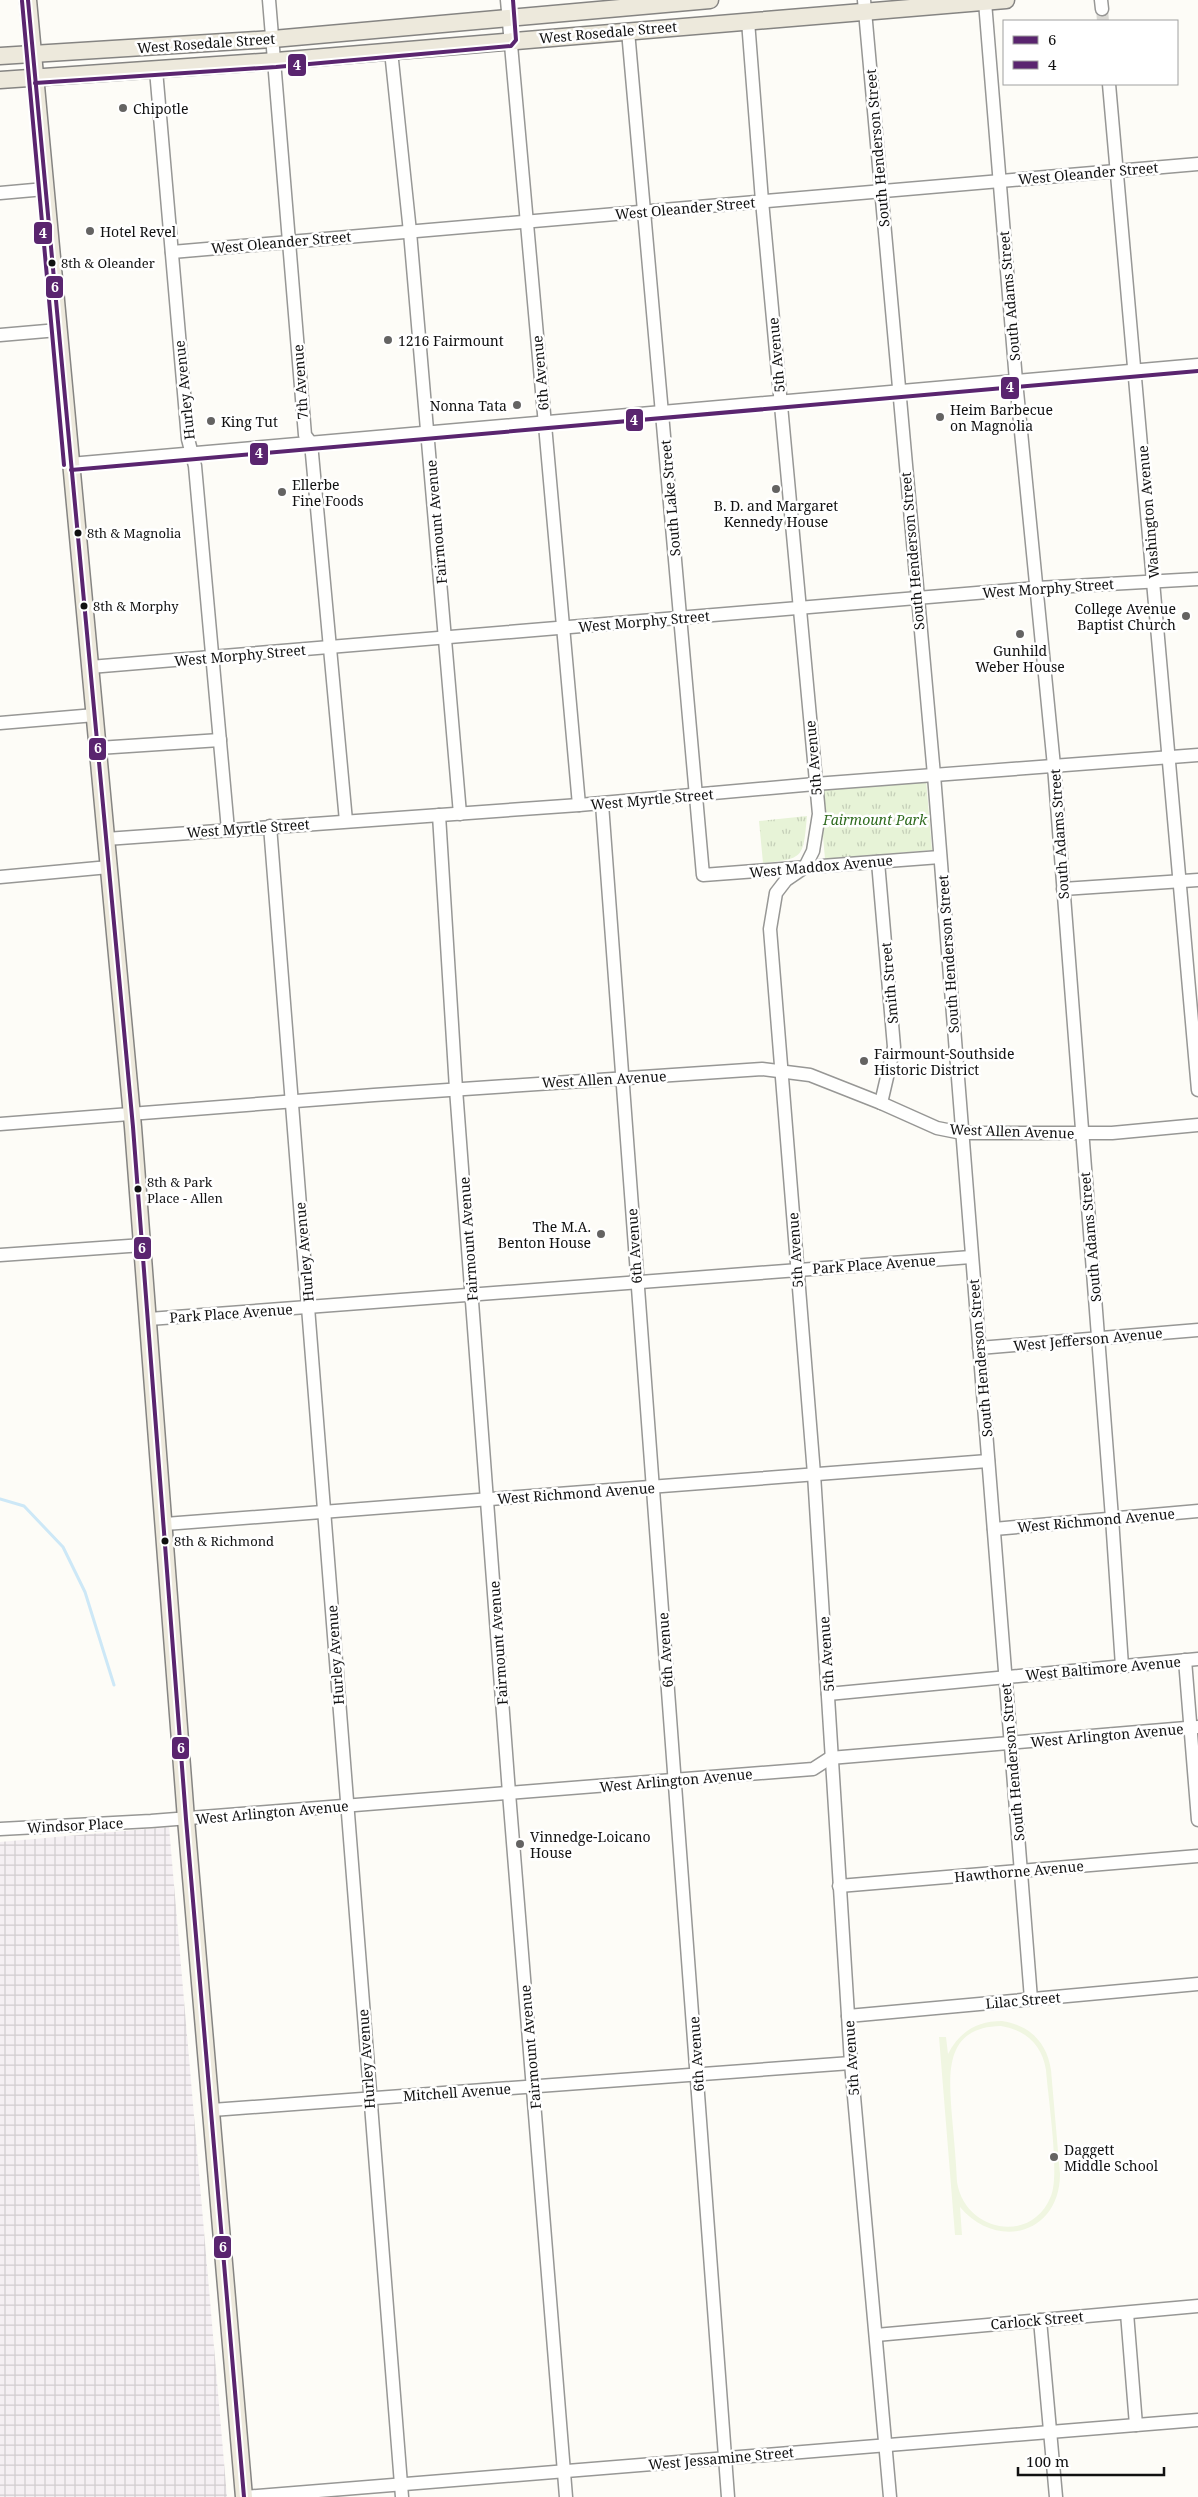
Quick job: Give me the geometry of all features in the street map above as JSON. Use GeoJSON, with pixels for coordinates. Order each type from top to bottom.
{"type":"FeatureCollection","features":[{"type":"Feature","properties":{"kind":"main road"},"geometry":{"type":"LineString","coordinates":[[28,0],[132,1113],[165,1524],[186,1818],[244,2497]]}},
{"type":"Feature","properties":{"kind":"main road","name":"West Rosedale Street"},"geometry":{"type":"LineString","coordinates":[[0,56],[273,39],[508,19],[626,4],[710,0]]}},
{"type":"Feature","properties":{"kind":"main road","name":"West Rosedale Street"},"geometry":{"type":"LineString","coordinates":[[0,80],[276,61],[748,21],[864,6],[1006,0]]}},
{"type":"Feature","properties":{"kind":"street","name":"7th Avenue"},"geometry":{"type":"LineString","coordinates":[[269,0],[276,61],[304,435],[311,443],[328,647],[346,821]]}},
{"type":"Feature","properties":{"kind":"street","name":"6th Avenue"},"geometry":{"type":"LineString","coordinates":[[507,0],[579,805]]}},
{"type":"Feature","properties":{"kind":"street","name":"South Adams Street"},"geometry":{"type":"LineString","coordinates":[[985,2],[1016,381],[1054,766],[1122,1666]]}},
{"type":"Feature","properties":{"kind":"street","name":"South Henderson Street"},"geometry":{"type":"LineString","coordinates":[[864,6],[916,598],[934,775],[1032,1999]]}},
{"type":"Feature","properties":{"kind":"street","name":"5th Avenue"},"geometry":{"type":"LineString","coordinates":[[748,21],[762,201],[819,814],[813,851],[804,867],[786,880],[776,893],[772,907],[770,929],[796,1270],[814,1474],[828,1694],[830,1758],[851,2064],[890,2497]]}},
{"type":"Feature","properties":{"kind":"street","name":"South Lake Street"},"geometry":{"type":"LineString","coordinates":[[628,31],[663,412],[702,876]]}},
{"type":"Feature","properties":{"kind":"street","name":"Fairmount Avenue"},"geometry":{"type":"LineString","coordinates":[[391,51],[410,232],[460,814]]}},
{"type":"Feature","properties":{"kind":"street","name":"Hurley Avenue"},"geometry":{"type":"LineString","coordinates":[[156,70],[188,439],[195,466],[228,830]]}},
{"type":"Feature","properties":{"kind":"street","name":"Washington Avenue"},"geometry":{"type":"LineString","coordinates":[[1109,85],[1136,371],[1198,1090]]}},
{"type":"Feature","properties":{"kind":"street","name":"West Oleander Street"},"geometry":{"type":"LineString","coordinates":[[172,252],[1198,164]]}},
{"type":"Feature","properties":{"kind":"street"},"geometry":{"type":"LineString","coordinates":[[0,193],[45,189]]}},
{"type":"Feature","properties":{"kind":"street"},"geometry":{"type":"LineString","coordinates":[[0,335],[58,330]]}},
{"type":"Feature","properties":{"kind":"street"},"geometry":{"type":"LineString","coordinates":[[70,464],[1198,365]]}},
{"type":"Feature","properties":{"kind":"street","name":"West Morphy Street"},"geometry":{"type":"LineString","coordinates":[[90,667],[1036,588],[1198,579]]}},
{"type":"Feature","properties":{"kind":"street"},"geometry":{"type":"LineString","coordinates":[[0,723],[95,715]]}},
{"type":"Feature","properties":{"kind":"street"},"geometry":{"type":"LineString","coordinates":[[98,748],[220,740]]}},
{"type":"Feature","properties":{"kind":"street","name":"West Myrtle Street"},"geometry":{"type":"LineString","coordinates":[[106,839],[602,804],[815,784],[1198,755]]}},
{"type":"Feature","properties":{"kind":"street","name":"6th Avenue"},"geometry":{"type":"LineString","coordinates":[[602,804],[728,2497]]}},
{"type":"Feature","properties":{"kind":"street","name":"Fairmount Avenue"},"geometry":{"type":"LineString","coordinates":[[439,815],[456,1089],[509,1793],[566,2497]]}},
{"type":"Feature","properties":{"kind":"street","name":"Hurley Avenue"},"geometry":{"type":"LineString","coordinates":[[270,826],[309,1307],[368,2099],[401,2491]]}},
{"type":"Feature","properties":{"kind":"street","name":"West Maddox Avenue"},"geometry":{"type":"LineString","coordinates":[[702,876],[940,857]]}},
{"type":"Feature","properties":{"kind":"street","name":"Smith Street"},"geometry":{"type":"LineString","coordinates":[[878,862],[894,1038],[888,1077],[881,1103]]}},
{"type":"Feature","properties":{"kind":"street"},"geometry":{"type":"LineString","coordinates":[[0,877],[109,867]]}},
{"type":"Feature","properties":{"kind":"street"},"geometry":{"type":"LineString","coordinates":[[1063,889],[1198,880]]}},
{"type":"Feature","properties":{"kind":"street","name":"West Allen Avenue"},"geometry":{"type":"LineString","coordinates":[[0,1124],[622,1077],[762,1069],[810,1075],[881,1103],[937,1128],[962,1133],[1082,1134],[1198,1126]]}},
{"type":"Feature","properties":{"kind":"street"},"geometry":{"type":"LineString","coordinates":[[0,1255],[143,1245]]}},
{"type":"Feature","properties":{"kind":"street","name":"Park Place Avenue"},"geometry":{"type":"LineString","coordinates":[[149,1319],[972,1257]]}},
{"type":"Feature","properties":{"kind":"street","name":"West Jefferson Avenue"},"geometry":{"type":"LineString","coordinates":[[979,1348],[1198,1330]]}},
{"type":"Feature","properties":{"kind":"street","name":"West Richmond Avenue"},"geometry":{"type":"LineString","coordinates":[[165,1524],[988,1461]]}},
{"type":"Feature","properties":{"kind":"street","name":"West Richmond Avenue"},"geometry":{"type":"LineString","coordinates":[[994,1529],[1198,1511]]}},
{"type":"Feature","properties":{"kind":"street","name":"West Baltimore Avenue"},"geometry":{"type":"LineString","coordinates":[[828,1694],[1198,1659]]}},
{"type":"Feature","properties":{"kind":"street"},"geometry":{"type":"LineString","coordinates":[[1184,1660],[1194,1728],[1198,1820]]}},
{"type":"Feature","properties":{"kind":"street","name":"West Arlington Avenue"},"geometry":{"type":"LineString","coordinates":[[151,1821],[813,1768],[830,1758],[1194,1728]]}},
{"type":"Feature","properties":{"kind":"street","name":"Windsor Place"},"geometry":{"type":"LineString","coordinates":[[0,1829],[151,1821]]}},
{"type":"Feature","properties":{"kind":"street","name":"Hawthorne Avenue"},"geometry":{"type":"LineString","coordinates":[[839,1886],[1198,1856]]}},
{"type":"Feature","properties":{"kind":"street","name":"Lilac Street"},"geometry":{"type":"LineString","coordinates":[[848,2016],[1198,1984]]}},
{"type":"Feature","properties":{"kind":"street","name":"Mitchell Avenue"},"geometry":{"type":"LineString","coordinates":[[212,2110],[851,2064]]}},
{"type":"Feature","properties":{"kind":"street","name":"Carlock Street"},"geometry":{"type":"LineString","coordinates":[[876,2335],[1198,2306]]}},
{"type":"Feature","properties":{"kind":"street"},"geometry":{"type":"LineString","coordinates":[[1127,2313],[1136,2425]]}},
{"type":"Feature","properties":{"kind":"street"},"geometry":{"type":"LineString","coordinates":[[1040,2320],[1056,2497]]}},
{"type":"Feature","properties":{"kind":"street","name":"West Jessamine Street"},"geometry":{"type":"LineString","coordinates":[[244,2497],[401,2491],[564,2471],[1198,2420]]}},
{"type":"Feature","properties":{"kind":"shaded area"},"geometry":{"type":"Polygon","coordinates":[[[169,1827],[227,2497],[0,2497],[0,1842],[169,1827]]]}},
{"type":"Feature","properties":{"kind":"green space","name":"Fairmount Park"},"geometry":{"type":"Polygon","coordinates":[[[926,780],[932,850],[825,859],[819,789],[926,780]]]}},
{"type":"Feature","properties":{"kind":"green space"},"geometry":{"type":"Polygon","coordinates":[[[807,816],[804,840],[799,853],[787,860],[763,863],[759,821],[807,816]]]}},
{"type":"Feature","properties":{"kind":"green space"},"geometry":{"type":"Polygon","coordinates":[[[993,2022],[1012,2023],[1028,2031],[1041,2043],[1049,2060],[1060,2174],[1057,2194],[1050,2211],[1038,2222],[1024,2230],[1008,2232],[991,2229],[975,2221],[960,2207],[962,2235],[955,2235],[939,2037],[946,2037],[948,2054],[952,2046],[970,2029],[993,2022]],[[1001,2026],[982,2028],[968,2035],[959,2044],[954,2056],[950,2085],[957,2182],[963,2199],[972,2212],[985,2221],[1000,2226],[1015,2226],[1029,2222],[1042,2212],[1051,2196],[1054,2171],[1053,2135],[1044,2061],[1037,2046],[1031,2040],[1010,2028],[1001,2026]]]}},
{"type":"Feature","properties":{"kind":"waterway"},"geometry":{"type":"LineString","coordinates":[[0,1499],[24,1506],[63,1547],[85,1592],[114,1685]]}},
{"type":"Feature","properties":{"kind":"tunnel"},"geometry":{"type":"LineString","coordinates":[[1102,9],[1103,20]]}},
{"type":"Feature","properties":{"kind":"transit line","name":"6"},"geometry":{"type":"LineString","coordinates":[[28,0],[133,1127],[186,1819],[244,2497]]}},
{"type":"Feature","properties":{"kind":"transit line","name":"4"},"geometry":{"type":"LineString","coordinates":[[35,83],[276,67],[511,46],[516,40],[513,0]]}},
{"type":"Feature","properties":{"kind":"transit line","name":"4"},"geometry":{"type":"LineString","coordinates":[[22,1],[64,465]]}},
{"type":"Feature","properties":{"kind":"transit line","name":"4"},"geometry":{"type":"LineString","coordinates":[[71,470],[1198,371]]}},
{"type":"Feature","properties":{"kind":"place","name":"Chipotle"},"geometry":{"type":"Point","coordinates":[123,108]}},
{"type":"Feature","properties":{"kind":"place","name":"Hotel Revel"},"geometry":{"type":"Point","coordinates":[90,231]}},
{"type":"Feature","properties":{"kind":"place","name":"8th & Oleander"},"geometry":{"type":"Point","coordinates":[52,263]}},
{"type":"Feature","properties":{"kind":"place","name":"1216 Fairmount"},"geometry":{"type":"Point","coordinates":[388,340]}},
{"type":"Feature","properties":{"kind":"place","name":"Nonna Tata"},"geometry":{"type":"Point","coordinates":[517,405]}},
{"type":"Feature","properties":{"kind":"place","name":"Heim Barbecue on Magnolia"},"geometry":{"type":"Point","coordinates":[940,417]}},
{"type":"Feature","properties":{"kind":"place","name":"King Tut"},"geometry":{"type":"Point","coordinates":[211,421]}},
{"type":"Feature","properties":{"kind":"place","name":"B. D. and Margaret Kennedy House"},"geometry":{"type":"Point","coordinates":[776,489]}},
{"type":"Feature","properties":{"kind":"place","name":"Ellerbe Fine Foods"},"geometry":{"type":"Point","coordinates":[282,492]}},
{"type":"Feature","properties":{"kind":"place","name":"8th & Magnolia"},"geometry":{"type":"Point","coordinates":[78,533]}},
{"type":"Feature","properties":{"kind":"place","name":"8th & Morphy"},"geometry":{"type":"Point","coordinates":[84,606]}},
{"type":"Feature","properties":{"kind":"place","name":"College Avenue Baptist Church"},"geometry":{"type":"Point","coordinates":[1186,616]}},
{"type":"Feature","properties":{"kind":"place","name":"Gunhild Weber House"},"geometry":{"type":"Point","coordinates":[1020,634]}},
{"type":"Feature","properties":{"kind":"place","name":"Fairmount-Southside Historic District"},"geometry":{"type":"Point","coordinates":[864,1061]}},
{"type":"Feature","properties":{"kind":"place","name":"8th & Park Place - Allen"},"geometry":{"type":"Point","coordinates":[138,1189]}},
{"type":"Feature","properties":{"kind":"place","name":"The M.A. Benton House"},"geometry":{"type":"Point","coordinates":[601,1234]}},
{"type":"Feature","properties":{"kind":"place","name":"8th & Richmond"},"geometry":{"type":"Point","coordinates":[165,1541]}},
{"type":"Feature","properties":{"kind":"place","name":"Vinnedge-Loicano House"},"geometry":{"type":"Point","coordinates":[520,1844]}},
{"type":"Feature","properties":{"kind":"place","name":"Daggett Middle School"},"geometry":{"type":"Point","coordinates":[1054,2157]}}]}
